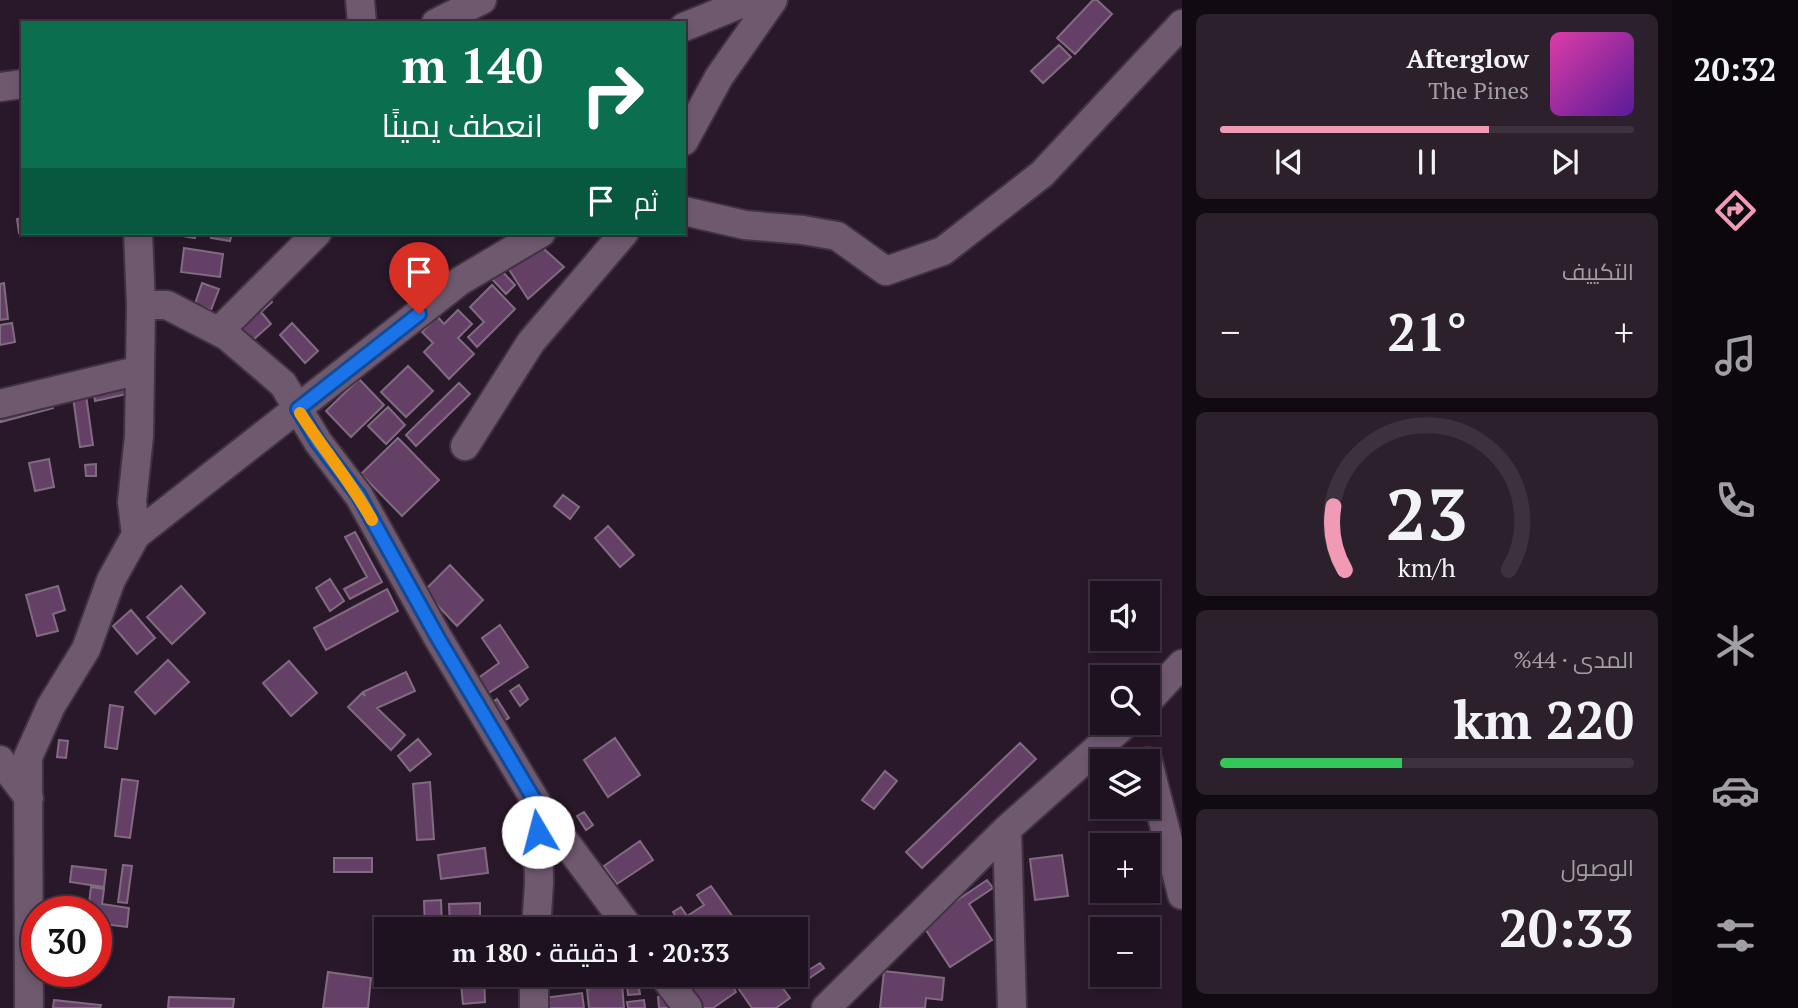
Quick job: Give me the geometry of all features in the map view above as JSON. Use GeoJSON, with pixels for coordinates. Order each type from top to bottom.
{"type":"FeatureCollection","features":[{"type":"Feature","properties":{"kind":"street"},"geometry":{"type":"LineString","coordinates":[[360,0],[362,21]]}},
{"type":"Feature","properties":{"kind":"street"},"geometry":{"type":"LineString","coordinates":[[440,21],[482,0]]}},
{"type":"Feature","properties":{"kind":"street"},"geometry":{"type":"LineString","coordinates":[[692,16],[750,0]]}},
{"type":"Feature","properties":{"kind":"street"},"geometry":{"type":"LineString","coordinates":[[686,137],[719,77],[773,0]]}},
{"type":"Feature","properties":{"kind":"street"},"geometry":{"type":"LineString","coordinates":[[686,211],[745,225],[837,236],[886,271],[943,251],[1042,174],[1182,24]]}},
{"type":"Feature","properties":{"kind":"street"},"geometry":{"type":"LineString","coordinates":[[0,87],[21,84]]}},
{"type":"Feature","properties":{"kind":"street"},"geometry":{"type":"LineString","coordinates":[[136,536],[132,502],[139,436],[141,306],[138,235]]}},
{"type":"Feature","properties":{"kind":"street"},"geometry":{"type":"LineString","coordinates":[[219,331],[315,235]]}},
{"type":"Feature","properties":{"kind":"street"},"geometry":{"type":"LineString","coordinates":[[29,1008],[29,757],[51,706],[86,649],[111,580],[136,536],[460,281],[538,235]]}},
{"type":"Feature","properties":{"kind":"street"},"geometry":{"type":"LineString","coordinates":[[465,446],[531,342],[622,235]]}},
{"type":"Feature","properties":{"kind":"street"},"geometry":{"type":"LineString","coordinates":[[141,306],[167,305],[219,331],[283,384],[318,442],[359,496],[438,638],[538,806],[621,917]]}},
{"type":"Feature","properties":{"kind":"street"},"geometry":{"type":"LineString","coordinates":[[0,404],[140,370]]}},
{"type":"Feature","properties":{"kind":"street"},"geometry":{"type":"LineString","coordinates":[[1160,689],[1181,668]]}},
{"type":"Feature","properties":{"kind":"street"},"geometry":{"type":"LineString","coordinates":[[826,1008],[1007,829],[1113,735]]}},
{"type":"Feature","properties":{"kind":"street"},"geometry":{"type":"LineString","coordinates":[[0,761],[29,798]]}},
{"type":"Feature","properties":{"kind":"street"},"geometry":{"type":"LineString","coordinates":[[537,917],[538,806]]}},
{"type":"Feature","properties":{"kind":"street"},"geometry":{"type":"LineString","coordinates":[[1160,808],[1182,895]]}},
{"type":"Feature","properties":{"kind":"street"},"geometry":{"type":"LineString","coordinates":[[1007,829],[1012,1008]]}},
{"type":"Feature","properties":{"kind":"street"},"geometry":{"type":"LineString","coordinates":[[534,987],[534,1008]]}},
{"type":"Feature","properties":{"kind":"street"},"geometry":{"type":"LineString","coordinates":[[672,987],[688,1008]]}},
{"type":"Feature","properties":{"kind":"building"},"geometry":{"type":"Polygon","coordinates":[[[1093,0],[1097,0],[1112,14],[1075,54],[1057,38],[1093,0]]]}},
{"type":"Feature","properties":{"kind":"building"},"geometry":{"type":"Polygon","coordinates":[[[1059,45],[1071,57],[1043,83],[1031,71],[1059,45]]]}},
{"type":"Feature","properties":{"kind":"building"},"geometry":{"type":"Polygon","coordinates":[[[21,218],[19,233],[17,219],[21,218]]]}},
{"type":"Feature","properties":{"kind":"building"},"geometry":{"type":"Polygon","coordinates":[[[212,235],[232,235],[230,241],[211,238],[212,235]]]}},
{"type":"Feature","properties":{"kind":"building"},"geometry":{"type":"Polygon","coordinates":[[[184,248],[223,254],[220,277],[181,272],[184,248]]]}},
{"type":"Feature","properties":{"kind":"building"},"geometry":{"type":"Polygon","coordinates":[[[543,248],[564,267],[528,299],[508,268],[543,248]]]}},
{"type":"Feature","properties":{"kind":"building"},"geometry":{"type":"Polygon","coordinates":[[[500,269],[515,285],[506,294],[491,278],[500,269]]]}},
{"type":"Feature","properties":{"kind":"building"},"geometry":{"type":"Polygon","coordinates":[[[4,283],[8,319],[0,320],[0,284],[4,283]]]}},
{"type":"Feature","properties":{"kind":"building"},"geometry":{"type":"Polygon","coordinates":[[[202,283],[219,289],[211,310],[195,304],[202,283]]]}},
{"type":"Feature","properties":{"kind":"building"},"geometry":{"type":"Polygon","coordinates":[[[492,285],[515,309],[477,347],[468,337],[484,322],[470,307],[492,285]]]}},
{"type":"Feature","properties":{"kind":"building"},"geometry":{"type":"Polygon","coordinates":[[[264,293],[272,302],[261,312],[271,324],[252,341],[241,329],[256,315],[249,307],[264,293]]]}},
{"type":"Feature","properties":{"kind":"building"},"geometry":{"type":"Polygon","coordinates":[[[458,310],[472,324],[458,338],[474,354],[449,379],[424,352],[433,343],[422,332],[437,316],[444,324],[458,310]]]}},
{"type":"Feature","properties":{"kind":"building"},"geometry":{"type":"Polygon","coordinates":[[[12,323],[15,342],[0,345],[0,325],[12,323]]]}},
{"type":"Feature","properties":{"kind":"building"},"geometry":{"type":"Polygon","coordinates":[[[292,323],[318,351],[305,363],[280,335],[292,323]]]}},
{"type":"Feature","properties":{"kind":"building"},"geometry":{"type":"Polygon","coordinates":[[[408,366],[433,391],[406,417],[381,392],[408,366]]]}},
{"type":"Feature","properties":{"kind":"building"},"geometry":{"type":"Polygon","coordinates":[[[123,376],[127,394],[95,401],[92,383],[123,376]]]}},
{"type":"Feature","properties":{"kind":"building"},"geometry":{"type":"Polygon","coordinates":[[[359,379],[384,405],[351,437],[326,411],[359,379]]]}},
{"type":"Feature","properties":{"kind":"building"},"geometry":{"type":"Polygon","coordinates":[[[459,383],[470,394],[416,446],[406,435],[459,383]]]}},
{"type":"Feature","properties":{"kind":"building"},"geometry":{"type":"Polygon","coordinates":[[[85,388],[93,445],[80,447],[72,390],[85,388]]]}},
{"type":"Feature","properties":{"kind":"building"},"geometry":{"type":"Polygon","coordinates":[[[49,396],[53,408],[1,422],[0,416],[49,396]]]}},
{"type":"Feature","properties":{"kind":"building"},"geometry":{"type":"Polygon","coordinates":[[[388,407],[405,425],[386,444],[368,426],[388,407]]]}},
{"type":"Feature","properties":{"kind":"building"},"geometry":{"type":"Polygon","coordinates":[[[398,438],[439,480],[402,516],[361,474],[398,438]]]}},
{"type":"Feature","properties":{"kind":"building"},"geometry":{"type":"Polygon","coordinates":[[[49,459],[54,487],[35,491],[29,463],[49,459]]]}},
{"type":"Feature","properties":{"kind":"building"},"geometry":{"type":"Polygon","coordinates":[[[96,464],[96,476],[86,476],[85,465],[96,464]]]}},
{"type":"Feature","properties":{"kind":"building"},"geometry":{"type":"Polygon","coordinates":[[[563,495],[579,507],[570,519],[554,506],[563,495]]]}},
{"type":"Feature","properties":{"kind":"building"},"geometry":{"type":"Polygon","coordinates":[[[608,526],[634,555],[620,567],[595,538],[608,526]]]}},
{"type":"Feature","properties":{"kind":"building"},"geometry":{"type":"Polygon","coordinates":[[[355,532],[382,582],[350,599],[344,589],[367,577],[345,537],[355,532]]]}},
{"type":"Feature","properties":{"kind":"building"},"geometry":{"type":"Polygon","coordinates":[[[450,565],[483,600],[457,626],[424,591],[450,565]]]}},
{"type":"Feature","properties":{"kind":"building"},"geometry":{"type":"Polygon","coordinates":[[[330,579],[344,601],[330,611],[316,588],[330,579]]]}},
{"type":"Feature","properties":{"kind":"building"},"geometry":{"type":"Polygon","coordinates":[[[58,586],[65,610],[53,614],[58,631],[37,636],[26,595],[58,586]]]}},
{"type":"Feature","properties":{"kind":"building"},"geometry":{"type":"Polygon","coordinates":[[[181,586],[205,613],[172,644],[147,617],[181,586]]]}},
{"type":"Feature","properties":{"kind":"building"},"geometry":{"type":"Polygon","coordinates":[[[387,589],[398,611],[326,650],[314,628],[387,589]]]}},
{"type":"Feature","properties":{"kind":"building"},"geometry":{"type":"Polygon","coordinates":[[[131,610],[155,638],[137,654],[113,626],[131,610]]]}},
{"type":"Feature","properties":{"kind":"building"},"geometry":{"type":"Polygon","coordinates":[[[500,625],[528,667],[487,694],[477,679],[499,663],[482,638],[500,625]]]}},
{"type":"Feature","properties":{"kind":"building"},"geometry":{"type":"Polygon","coordinates":[[[168,660],[189,682],[155,714],[135,692],[168,660]]]}},
{"type":"Feature","properties":{"kind":"building"},"geometry":{"type":"Polygon","coordinates":[[[289,661],[317,693],[291,716],[263,683],[289,661]]]}},
{"type":"Feature","properties":{"kind":"building"},"geometry":{"type":"Polygon","coordinates":[[[406,672],[415,691],[377,708],[405,735],[391,750],[348,707],[362,693],[365,696],[363,692],[406,672]]]}},
{"type":"Feature","properties":{"kind":"building"},"geometry":{"type":"Polygon","coordinates":[[[519,685],[528,699],[520,706],[510,691],[519,685]]]}},
{"type":"Feature","properties":{"kind":"building"},"geometry":{"type":"Polygon","coordinates":[[[497,699],[509,718],[502,722],[490,704],[497,699]]]}},
{"type":"Feature","properties":{"kind":"building"},"geometry":{"type":"Polygon","coordinates":[[[110,705],[123,707],[117,749],[105,747],[110,705]]]}},
{"type":"Feature","properties":{"kind":"building"},"geometry":{"type":"Polygon","coordinates":[[[615,738],[640,775],[608,797],[584,760],[615,738]]]}},
{"type":"Feature","properties":{"kind":"building"},"geometry":{"type":"Polygon","coordinates":[[[418,739],[431,754],[410,771],[398,756],[418,739]]]}},
{"type":"Feature","properties":{"kind":"building"},"geometry":{"type":"Polygon","coordinates":[[[59,740],[68,741],[66,758],[57,757],[59,740]]]}},
{"type":"Feature","properties":{"kind":"building"},"geometry":{"type":"Polygon","coordinates":[[[1020,743],[1036,759],[922,868],[906,852],[1020,743]]]}},
{"type":"Feature","properties":{"kind":"building"},"geometry":{"type":"Polygon","coordinates":[[[885,771],[897,781],[874,809],[862,800],[885,771]]]}},
{"type":"Feature","properties":{"kind":"building"},"geometry":{"type":"Polygon","coordinates":[[[122,779],[138,781],[130,838],[115,836],[122,779]]]}},
{"type":"Feature","properties":{"kind":"building"},"geometry":{"type":"Polygon","coordinates":[[[430,782],[434,839],[417,840],[413,784],[430,782]]]}},
{"type":"Feature","properties":{"kind":"building"},"geometry":{"type":"Polygon","coordinates":[[[584,812],[593,825],[586,830],[577,816],[584,812]]]}},
{"type":"Feature","properties":{"kind":"building"},"geometry":{"type":"Polygon","coordinates":[[[640,841],[653,860],[617,884],[604,866],[640,841]]]}},
{"type":"Feature","properties":{"kind":"building"},"geometry":{"type":"Polygon","coordinates":[[[485,848],[488,873],[441,879],[438,855],[485,848]]]}},
{"type":"Feature","properties":{"kind":"building"},"geometry":{"type":"Polygon","coordinates":[[[1062,855],[1068,896],[1035,900],[1030,859],[1062,855]]]}},
{"type":"Feature","properties":{"kind":"building"},"geometry":{"type":"Polygon","coordinates":[[[334,858],[372,858],[372,872],[334,872],[334,858]]]}},
{"type":"Feature","properties":{"kind":"building"},"geometry":{"type":"Polygon","coordinates":[[[123,865],[132,866],[127,903],[118,902],[123,865]]]}},
{"type":"Feature","properties":{"kind":"building"},"geometry":{"type":"Polygon","coordinates":[[[72,866],[106,870],[104,887],[70,882],[72,866]]]}},
{"type":"Feature","properties":{"kind":"building"},"geometry":{"type":"Polygon","coordinates":[[[987,880],[993,888],[969,904],[992,940],[950,967],[922,924],[987,880]]]}},
{"type":"Feature","properties":{"kind":"building"},"geometry":{"type":"Polygon","coordinates":[[[711,886],[733,917],[677,917],[673,912],[681,907],[687,916],[704,905],[697,895],[711,886]]]}},
{"type":"Feature","properties":{"kind":"building"},"geometry":{"type":"Polygon","coordinates":[[[91,887],[104,889],[103,896],[90,896],[91,887]]]}},
{"type":"Feature","properties":{"kind":"building"},"geometry":{"type":"Polygon","coordinates":[[[441,900],[442,917],[425,917],[424,901],[441,900]]]}},
{"type":"Feature","properties":{"kind":"building"},"geometry":{"type":"Polygon","coordinates":[[[480,903],[480,917],[450,917],[449,904],[480,903]]]}},
{"type":"Feature","properties":{"kind":"building"},"geometry":{"type":"Polygon","coordinates":[[[112,905],[129,908],[127,927],[112,925],[112,905]]]}},
{"type":"Feature","properties":{"kind":"building"},"geometry":{"type":"Polygon","coordinates":[[[820,963],[824,968],[808,979],[808,970],[820,963]]]}},
{"type":"Feature","properties":{"kind":"building"},"geometry":{"type":"Polygon","coordinates":[[[884,971],[944,978],[942,1000],[926,998],[925,1008],[880,1008],[884,971]]]}},
{"type":"Feature","properties":{"kind":"building"},"geometry":{"type":"Polygon","coordinates":[[[328,972],[371,978],[368,1008],[323,1008],[328,972]]]}},
{"type":"Feature","properties":{"kind":"building"},"geometry":{"type":"Polygon","coordinates":[[[461,987],[484,987],[485,1002],[463,1004],[461,987]]]}},
{"type":"Feature","properties":{"kind":"building"},"geometry":{"type":"Polygon","coordinates":[[[622,987],[624,1008],[589,1008],[587,989],[622,987]]]}},
{"type":"Feature","properties":{"kind":"building"},"geometry":{"type":"Polygon","coordinates":[[[627,987],[639,987],[640,994],[628,995],[627,987]]]}},
{"type":"Feature","properties":{"kind":"building"},"geometry":{"type":"Polygon","coordinates":[[[689,987],[733,987],[736,992],[713,1008],[704,1008],[689,987]]]}},
{"type":"Feature","properties":{"kind":"building"},"geometry":{"type":"Polygon","coordinates":[[[737,987],[782,987],[790,998],[776,1008],[752,1008],[737,987]]]}},
{"type":"Feature","properties":{"kind":"building"},"geometry":{"type":"Polygon","coordinates":[[[582,993],[584,1008],[545,1008],[543,998],[582,993]]]}},
{"type":"Feature","properties":{"kind":"building"},"geometry":{"type":"Polygon","coordinates":[[[669,996],[670,1008],[659,1008],[658,997],[669,996]]]}},
{"type":"Feature","properties":{"kind":"building"},"geometry":{"type":"Polygon","coordinates":[[[169,997],[234,999],[233,1008],[168,1008],[169,997]]]}},
{"type":"Feature","properties":{"kind":"building"},"geometry":{"type":"Polygon","coordinates":[[[54,1000],[101,1005],[100,1008],[53,1008],[54,1000]]]}},
{"type":"Feature","properties":{"kind":"building"},"geometry":{"type":"Polygon","coordinates":[[[644,1000],[645,1008],[628,1008],[627,1002],[644,1000]]]}},
{"type":"Feature","properties":{"kind":"slow traffic"},"geometry":{"type":"LineString","coordinates":[[300,413],[318,442],[359,496],[372,520]]}},
{"type":"Feature","properties":{"kind":"route"},"geometry":{"type":"LineString","coordinates":[[419,314],[298,409],[318,442],[359,496],[438,638],[538,806],[538,832]]}}]}
